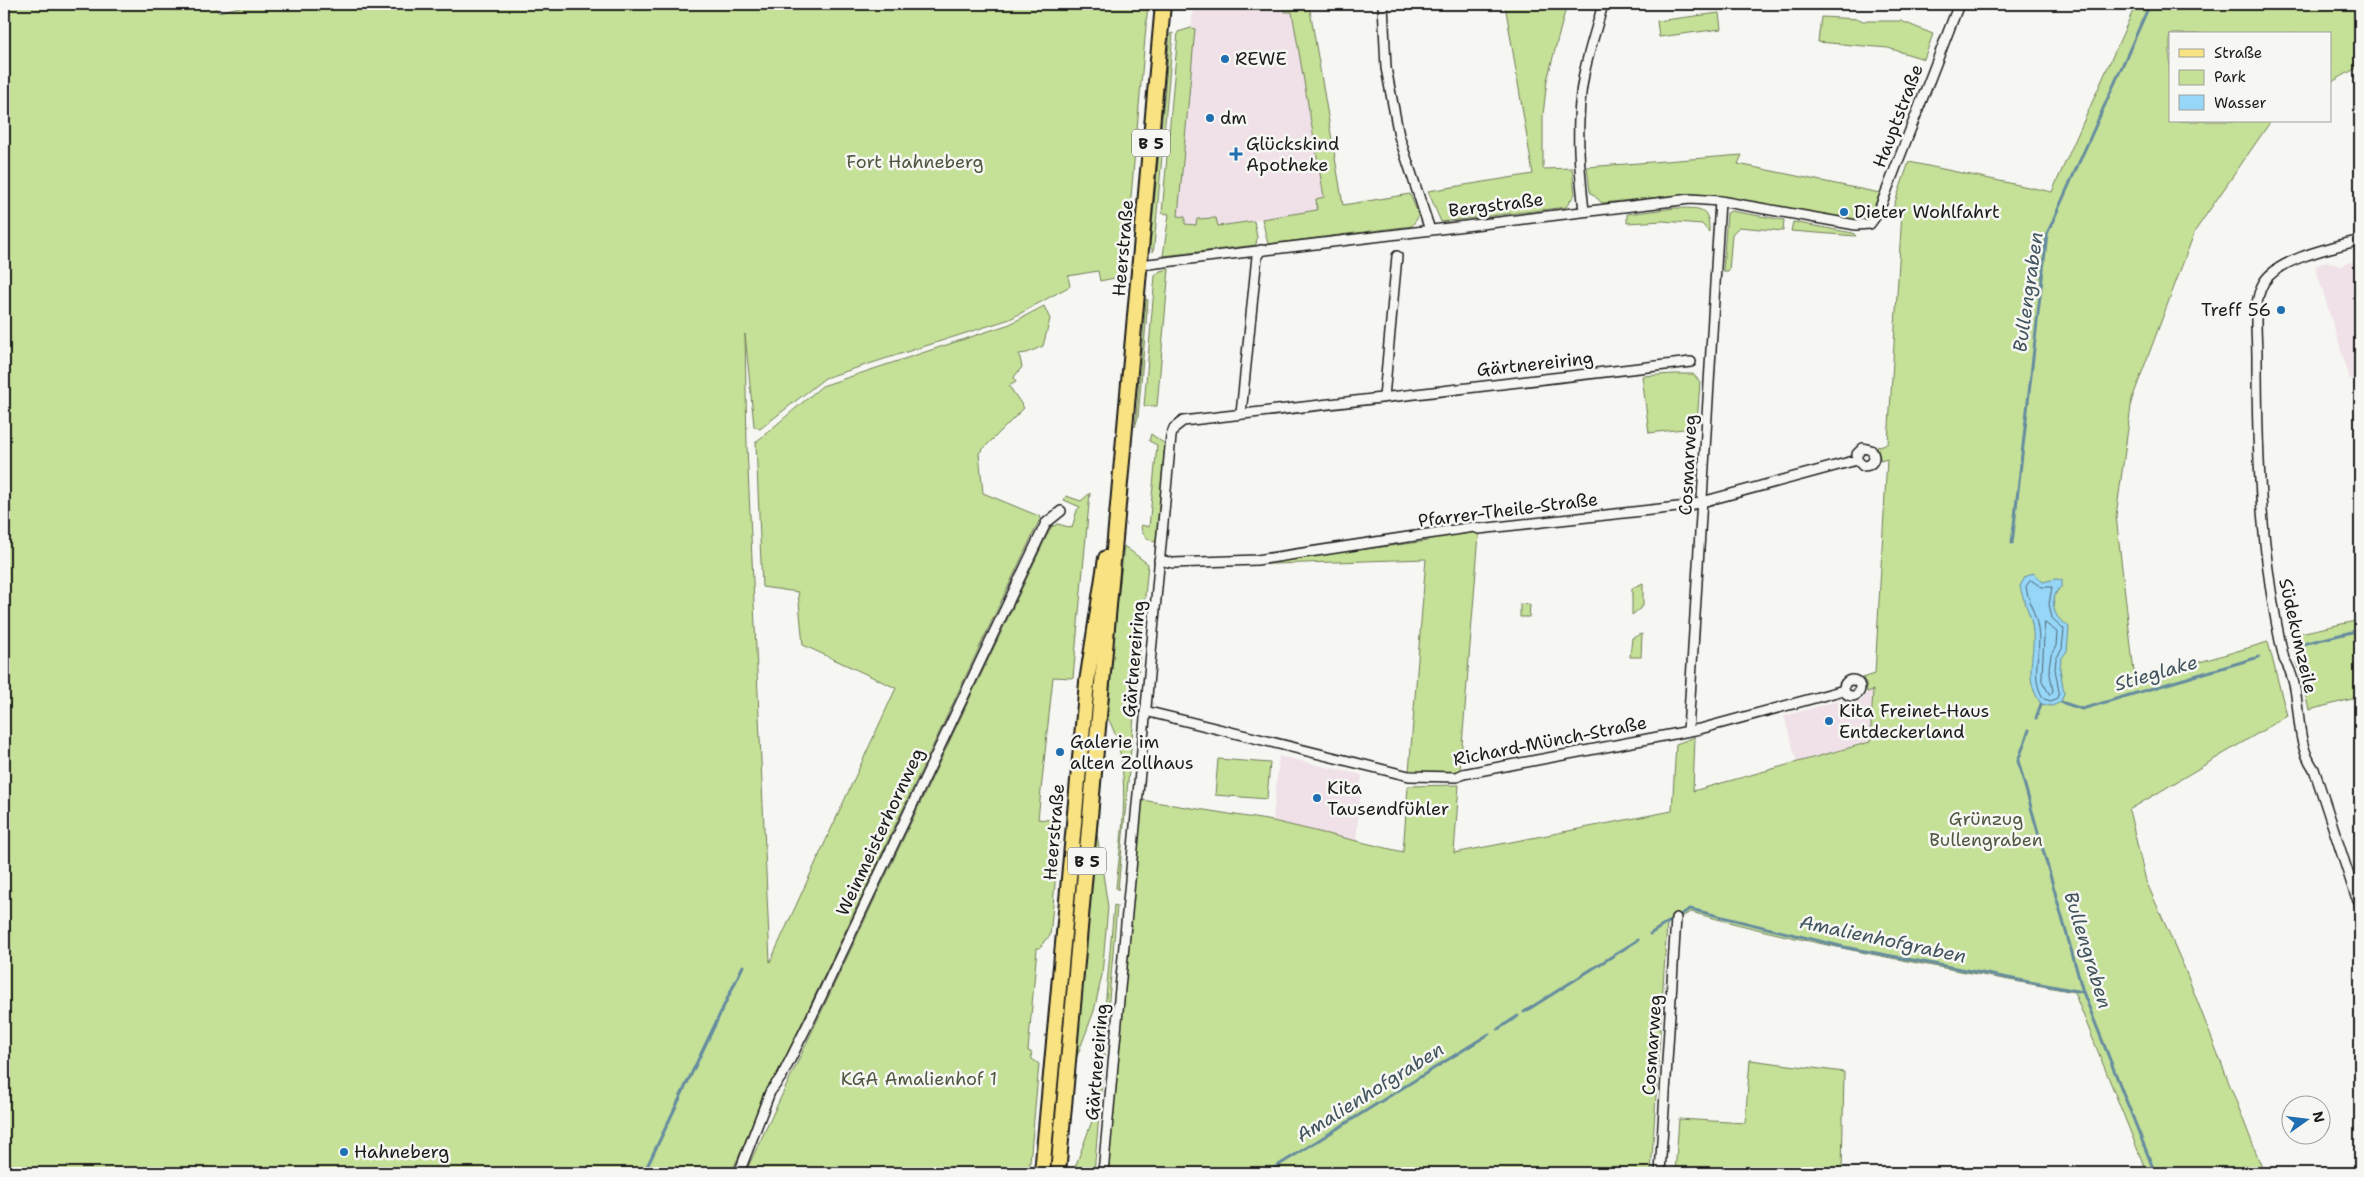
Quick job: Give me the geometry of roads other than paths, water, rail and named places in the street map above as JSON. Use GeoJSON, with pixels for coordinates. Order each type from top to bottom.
{"type":"FeatureCollection","features":[{"type":"Feature","properties":{"kind":"main road","name":"Heerstraße"},"geometry":{"type":"LineString","coordinates":[[1058,1173],[1163,4]]}},
{"type":"Feature","properties":{"kind":"main road","name":"Heerstraße"},"geometry":{"type":"LineString","coordinates":[[1042,1173],[1087,682],[1094,626],[1118,496]]}},
{"type":"Feature","properties":{"kind":"street"},"geometry":{"type":"LineString","coordinates":[[1383,4],[1386,68],[1398,136],[1430,230]]}},
{"type":"Feature","properties":{"kind":"street"},"geometry":{"type":"LineString","coordinates":[[1584,211],[1578,160],[1580,98],[1588,58],[1603,4]]}},
{"type":"Feature","properties":{"kind":"street","name":"Hauptstraße"},"geometry":{"type":"LineString","coordinates":[[1856,225],[1870,224],[1878,213],[1959,4]]}},
{"type":"Feature","properties":{"kind":"street","name":"Bergstraße"},"geometry":{"type":"LineString","coordinates":[[1140,265],[1690,199],[1720,201],[1856,225]]}},
{"type":"Feature","properties":{"kind":"street","name":"Cosmarweg"},"geometry":{"type":"LineString","coordinates":[[1688,731],[1720,201]]}},
{"type":"Feature","properties":{"kind":"street","name":"Südekumzeile"},"geometry":{"type":"LineString","coordinates":[[2360,240],[2298,260],[2273,272],[2264,282],[2260,292],[2257,336],[2262,506],[2273,610],[2284,659],[2288,666],[2297,699],[2298,724],[2304,746],[2309,762],[2314,769],[2354,894],[2360,903]]}},
{"type":"Feature","properties":{"kind":"street"},"geometry":{"type":"LineString","coordinates":[[1242,414],[1257,256],[1260,250]]}},
{"type":"Feature","properties":{"kind":"street"},"geometry":{"type":"LineString","coordinates":[[1384,397],[1398,256]]}},
{"type":"Feature","properties":{"kind":"street","name":"Gärtnereiring"},"geometry":{"type":"LineString","coordinates":[[1103,1173],[1170,436],[1174,428],[1183,421],[1691,362]]}},
{"type":"Feature","properties":{"kind":"street","name":"Pfarrer-Theile-Straße"},"geometry":{"type":"LineString","coordinates":[[1159,560],[1173,563],[1257,560],[1416,538],[1430,533],[1687,506],[1857,460]]}},
{"type":"Feature","properties":{"kind":"street","name":"Weinmeisterhornweg"},"geometry":{"type":"LineString","coordinates":[[739,1173],[770,1092],[782,1076],[812,1016],[1046,524],[1061,511]]}},
{"type":"Feature","properties":{"kind":"street","name":"Richard-Münch-Straße"},"geometry":{"type":"LineString","coordinates":[[1145,711],[1413,777],[1457,777],[1688,731],[1844,690]]}},
{"type":"Feature","properties":{"kind":"street","name":"Cosmarweg"},"geometry":{"type":"LineString","coordinates":[[1660,1173],[1676,918]]}},
{"type":"Feature","properties":{"kind":"water"},"geometry":{"type":"Polygon","coordinates":[[[2033,573],[2043,582],[2056,579],[2062,580],[2062,586],[2055,596],[2054,608],[2058,617],[2069,627],[2067,651],[2061,659],[2060,669],[2064,693],[2061,702],[2052,706],[2041,704],[2032,685],[2033,632],[2020,586],[2025,577],[2033,573]]]}},
{"type":"Feature","properties":{"kind":"waterway","name":"Bullengraben"},"geometry":{"type":"LineString","coordinates":[[2012,543],[2047,234],[2150,4]]}},
{"type":"Feature","properties":{"kind":"waterway","name":"Stieglake"},"geometry":{"type":"LineString","coordinates":[[2303,644],[2360,630]]}},
{"type":"Feature","properties":{"kind":"waterway","name":"Stieglake"},"geometry":{"type":"LineString","coordinates":[[2061,702],[2082,709],[2259,657]]}},
{"type":"Feature","properties":{"kind":"waterway","name":"Bullengraben"},"geometry":{"type":"LineString","coordinates":[[2036,718],[2041,704]]}},
{"type":"Feature","properties":{"kind":"waterway","name":"Bullengraben"},"geometry":{"type":"LineString","coordinates":[[2029,730],[2018,761],[2083,992],[2155,1173]]}},
{"type":"Feature","properties":{"kind":"waterway","name":"Amalienhofgraben"},"geometry":{"type":"LineString","coordinates":[[1680,915],[1690,909],[1844,947],[2083,992]]}},
{"type":"Feature","properties":{"kind":"waterway","name":"Amalienhofgraben"},"geometry":{"type":"LineString","coordinates":[[1650,934],[1670,921]]}},
{"type":"Feature","properties":{"kind":"waterway","name":"Amalienhofgraben"},"geometry":{"type":"LineString","coordinates":[[1524,1012],[1638,940]]}},
{"type":"Feature","properties":{"kind":"waterway"},"geometry":{"type":"LineString","coordinates":[[644,1173],[743,966]]}},
{"type":"Feature","properties":{"kind":"waterway","name":"Amalienhofgraben"},"geometry":{"type":"LineString","coordinates":[[1498,1029],[1518,1016]]}},
{"type":"Feature","properties":{"kind":"waterway","name":"Amalienhofgraben"},"geometry":{"type":"LineString","coordinates":[[1266,1173],[1489,1034]]}},
{"type":"Feature","properties":{"kind":"place","name":"REWE"},"geometry":{"type":"Point","coordinates":[1225,59]}},
{"type":"Feature","properties":{"kind":"place","name":"dm"},"geometry":{"type":"Point","coordinates":[1210,118]}},
{"type":"Feature","properties":{"kind":"place","name":"Glückskind Apotheke"},"geometry":{"type":"Point","coordinates":[1236,154]}},
{"type":"Feature","properties":{"kind":"place","name":"Dieter Wohlfahrt"},"geometry":{"type":"Point","coordinates":[1844,212]}},
{"type":"Feature","properties":{"kind":"place","name":"Treff 56"},"geometry":{"type":"Point","coordinates":[2281,310]}},
{"type":"Feature","properties":{"kind":"place","name":"Kita Freinet-Haus Entdeckerland"},"geometry":{"type":"Point","coordinates":[1829,721]}},
{"type":"Feature","properties":{"kind":"place","name":"Galerie im alten Zollhaus"},"geometry":{"type":"Point","coordinates":[1060,752]}},
{"type":"Feature","properties":{"kind":"place","name":"Kita Tausendfühler"},"geometry":{"type":"Point","coordinates":[1317,798]}},
{"type":"Feature","properties":{"kind":"place","name":"Hahneberg"},"geometry":{"type":"Point","coordinates":[344,1152]}},
{"type":"Feature","properties":{"kind":"park label","name":"Fort Hahneberg"},"geometry":{"type":"Point","coordinates":[915,162]}},
{"type":"Feature","properties":{"kind":"park label","name":"Grünzug Bullengraben"},"geometry":{"type":"Point","coordinates":[1986,830]}},
{"type":"Feature","properties":{"kind":"park label","name":"KGA Amalienhof 1"},"geometry":{"type":"Point","coordinates":[919,1079]}}]}
